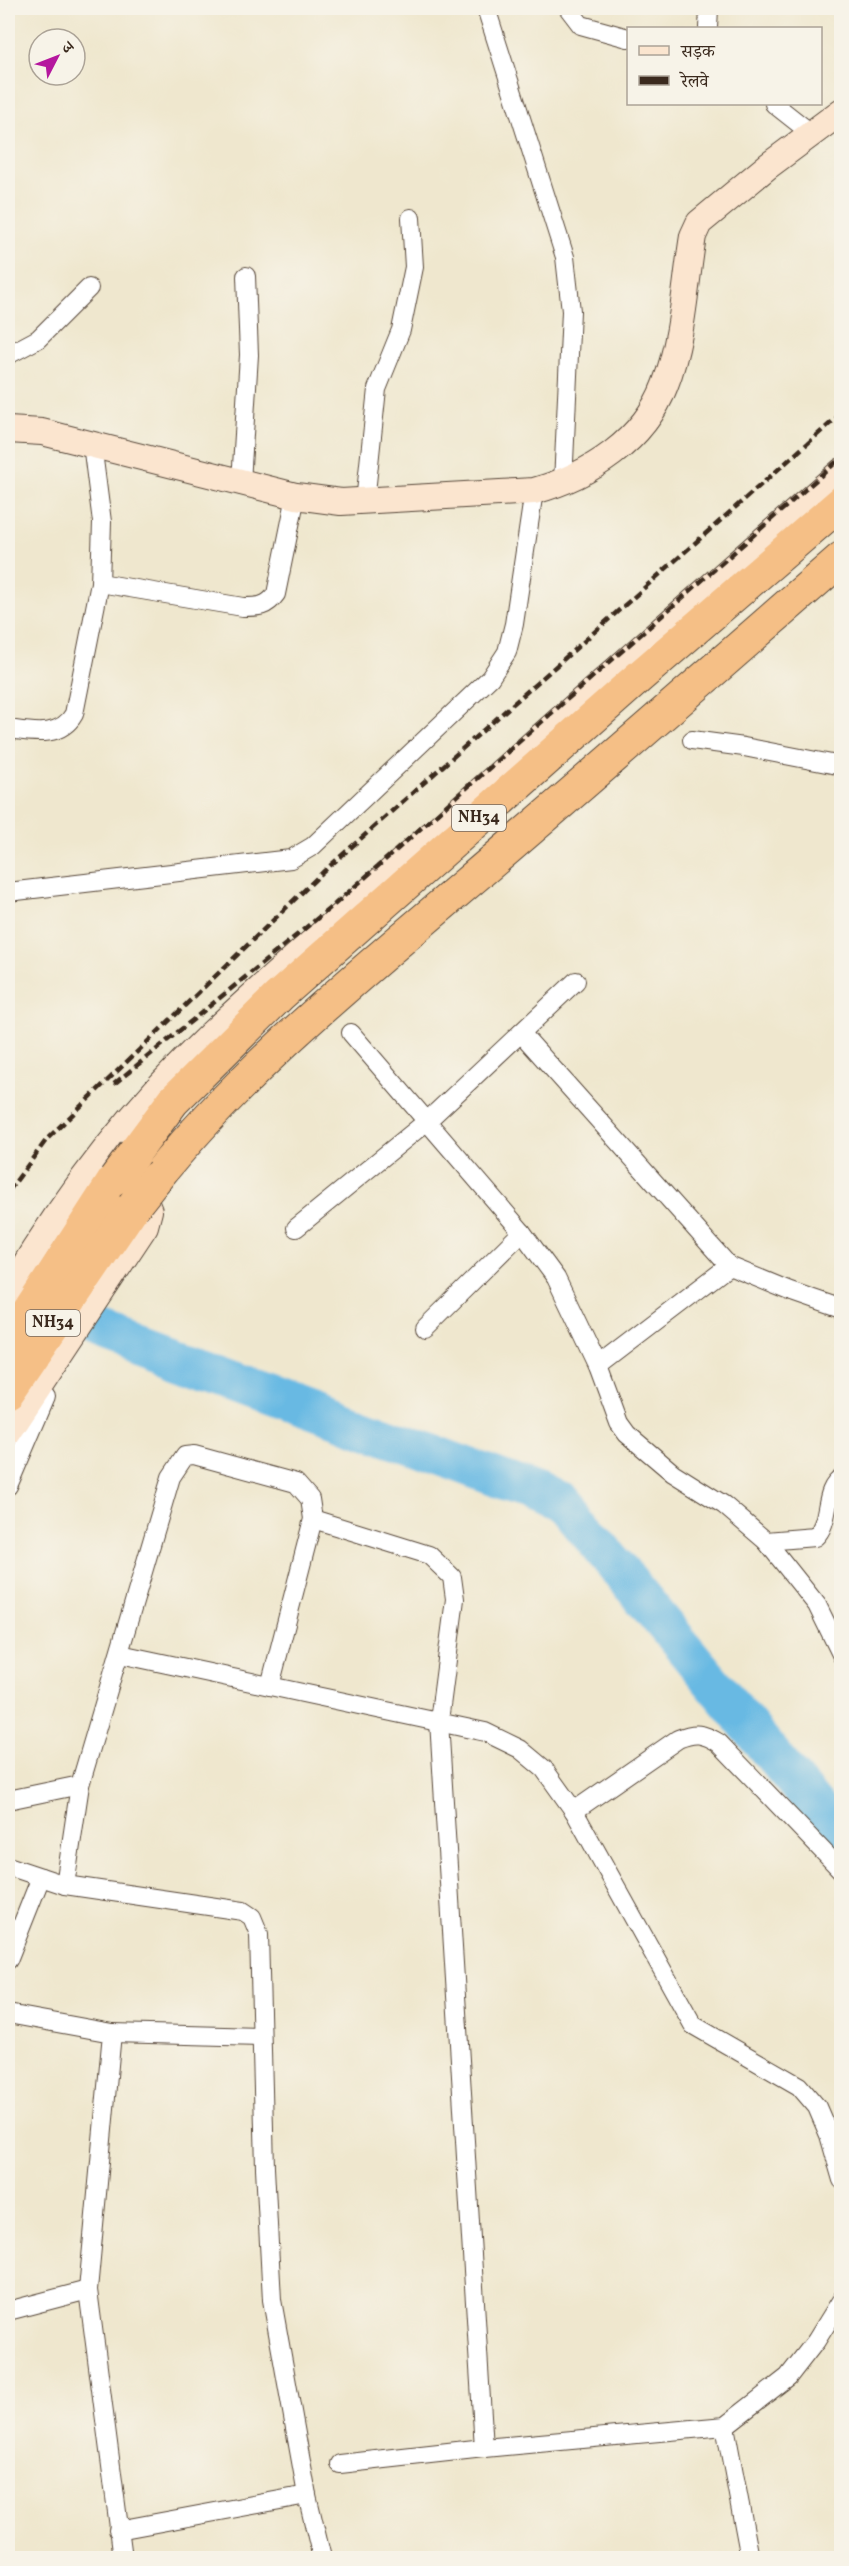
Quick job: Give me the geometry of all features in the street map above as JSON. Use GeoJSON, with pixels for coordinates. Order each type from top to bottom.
{"type":"FeatureCollection","features":[{"type":"Feature","properties":{"kind":"highway","name":"NH34"},"geometry":{"type":"LineString","coordinates":[[8,1344],[88,1268],[119,1160],[173,1101],[279,996],[639,677],[842,502]]}},
{"type":"Feature","properties":{"kind":"highway","name":"NH34"},"geometry":{"type":"LineString","coordinates":[[26,1389],[88,1268],[133,1207],[215,1107],[287,1038],[634,741],[842,558]]}},
{"type":"Feature","properties":{"kind":"street"},"geometry":{"type":"LineString","coordinates":[[486,8],[565,257],[571,312],[563,483]]}},
{"type":"Feature","properties":{"kind":"street"},"geometry":{"type":"LineString","coordinates":[[568,8],[581,25],[627,38]]}},
{"type":"Feature","properties":{"kind":"street"},"geometry":{"type":"LineString","coordinates":[[708,27],[709,8]]}},
{"type":"Feature","properties":{"kind":"street"},"geometry":{"type":"LineString","coordinates":[[775,105],[812,134]]}},
{"type":"Feature","properties":{"kind":"street"},"geometry":{"type":"LineString","coordinates":[[8,430],[42,432],[296,496],[365,502],[534,491],[563,483],[597,466],[631,437],[654,408],[665,386],[674,352],[693,236],[699,223],[768,166],[842,111]]}},
{"type":"Feature","properties":{"kind":"street"},"geometry":{"type":"LineString","coordinates":[[365,502],[377,389],[401,330],[414,267],[411,219]]}},
{"type":"Feature","properties":{"kind":"street"},"geometry":{"type":"LineString","coordinates":[[241,482],[249,355],[246,276]]}},
{"type":"Feature","properties":{"kind":"street"},"geometry":{"type":"LineString","coordinates":[[8,355],[38,339],[89,288]]}},
{"type":"Feature","properties":{"kind":"street"},"geometry":{"type":"LineString","coordinates":[[8,729],[46,732],[63,727],[70,720],[100,583],[102,522],[92,444]]}},
{"type":"Feature","properties":{"kind":"street"},"geometry":{"type":"LineString","coordinates":[[8,1293],[32,1251],[119,1160],[136,1114],[218,1028],[533,743],[842,471]]}},
{"type":"Feature","properties":{"kind":"street"},"geometry":{"type":"LineString","coordinates":[[8,892],[291,859],[314,846],[490,678],[507,652],[514,624],[534,491]]}},
{"type":"Feature","properties":{"kind":"street"},"geometry":{"type":"LineString","coordinates":[[100,583],[243,607],[258,607],[270,603],[276,594],[296,496]]}},
{"type":"Feature","properties":{"kind":"street"},"geometry":{"type":"LineString","coordinates":[[692,740],[744,747],[842,766]]}},
{"type":"Feature","properties":{"kind":"street"},"geometry":{"type":"LineString","coordinates":[[296,1228],[426,1122],[576,981]]}},
{"type":"Feature","properties":{"kind":"street"},"geometry":{"type":"LineString","coordinates":[[351,1033],[522,1232],[556,1278],[598,1366],[619,1423],[627,1434],[673,1473],[730,1510],[766,1541],[817,1605],[842,1656]]}},
{"type":"Feature","properties":{"kind":"street"},"geometry":{"type":"LineString","coordinates":[[521,1033],[729,1266],[790,1292],[842,1309]]}},
{"type":"Feature","properties":{"kind":"street"},"geometry":{"type":"LineString","coordinates":[[88,1268],[145,1226],[149,1211],[139,1184],[119,1160]]}},
{"type":"Feature","properties":{"kind":"street"},"geometry":{"type":"LineString","coordinates":[[425,1328],[522,1232]]}},
{"type":"Feature","properties":{"kind":"street"},"geometry":{"type":"LineString","coordinates":[[598,1366],[729,1266]]}},
{"type":"Feature","properties":{"kind":"street"},"geometry":{"type":"LineString","coordinates":[[8,1433],[26,1389]]}},
{"type":"Feature","properties":{"kind":"street"},"geometry":{"type":"LineString","coordinates":[[8,1486],[26,1389]]}},
{"type":"Feature","properties":{"kind":"street"},"geometry":{"type":"LineString","coordinates":[[65,1885],[80,1785],[171,1477],[185,1456],[194,1455],[296,1483],[310,1499],[313,1520],[270,1686]]}},
{"type":"Feature","properties":{"kind":"street"},"geometry":{"type":"LineString","coordinates":[[766,1541],[815,1537],[824,1527],[833,1485],[842,1478]]}},
{"type":"Feature","properties":{"kind":"street"},"geometry":{"type":"LineString","coordinates":[[313,1520],[429,1555],[452,1577],[455,1599],[439,1721],[484,2448]]}},
{"type":"Feature","properties":{"kind":"street"},"geometry":{"type":"LineString","coordinates":[[120,1654],[439,1721],[485,1732],[520,1749],[544,1769],[574,1811],[693,2025],[799,2086],[817,2107],[829,2135],[842,2180]]}},
{"type":"Feature","properties":{"kind":"street"},"geometry":{"type":"LineString","coordinates":[[574,1811],[678,1740],[691,1734],[704,1734],[718,1743],[842,1871]]}},
{"type":"Feature","properties":{"kind":"street"},"geometry":{"type":"LineString","coordinates":[[8,1800],[80,1785]]}},
{"type":"Feature","properties":{"kind":"street"},"geometry":{"type":"LineString","coordinates":[[8,1866],[65,1885],[243,1911],[252,1917],[259,1934],[264,2168],[272,2300],[307,2495],[322,2559]]}},
{"type":"Feature","properties":{"kind":"street"},"geometry":{"type":"LineString","coordinates":[[8,1960],[41,1877]]}},
{"type":"Feature","properties":{"kind":"street"},"geometry":{"type":"LineString","coordinates":[[8,2016],[112,2033],[261,2037]]}},
{"type":"Feature","properties":{"kind":"street"},"geometry":{"type":"LineString","coordinates":[[112,2033],[88,2290],[123,2559]]}},
{"type":"Feature","properties":{"kind":"street"},"geometry":{"type":"LineString","coordinates":[[8,2311],[88,2290]]}},
{"type":"Feature","properties":{"kind":"street"},"geometry":{"type":"LineString","coordinates":[[340,2464],[724,2426],[788,2377],[816,2342],[842,2299]]}},
{"type":"Feature","properties":{"kind":"street"},"geometry":{"type":"LineString","coordinates":[[724,2426],[750,2559]]}},
{"type":"Feature","properties":{"kind":"street"},"geometry":{"type":"LineString","coordinates":[[118,2530],[307,2495]]}},
{"type":"Feature","properties":{"kind":"waterway"},"geometry":{"type":"LineString","coordinates":[[44,1305],[71,1320],[563,1502],[842,1839]]}},
{"type":"Feature","properties":{"kind":"railway"},"geometry":{"type":"LineString","coordinates":[[8,1192],[47,1139],[323,872],[842,413]]}},
{"type":"Feature","properties":{"kind":"railway"},"geometry":{"type":"LineString","coordinates":[[114,1084],[335,904],[842,457]]}}]}
